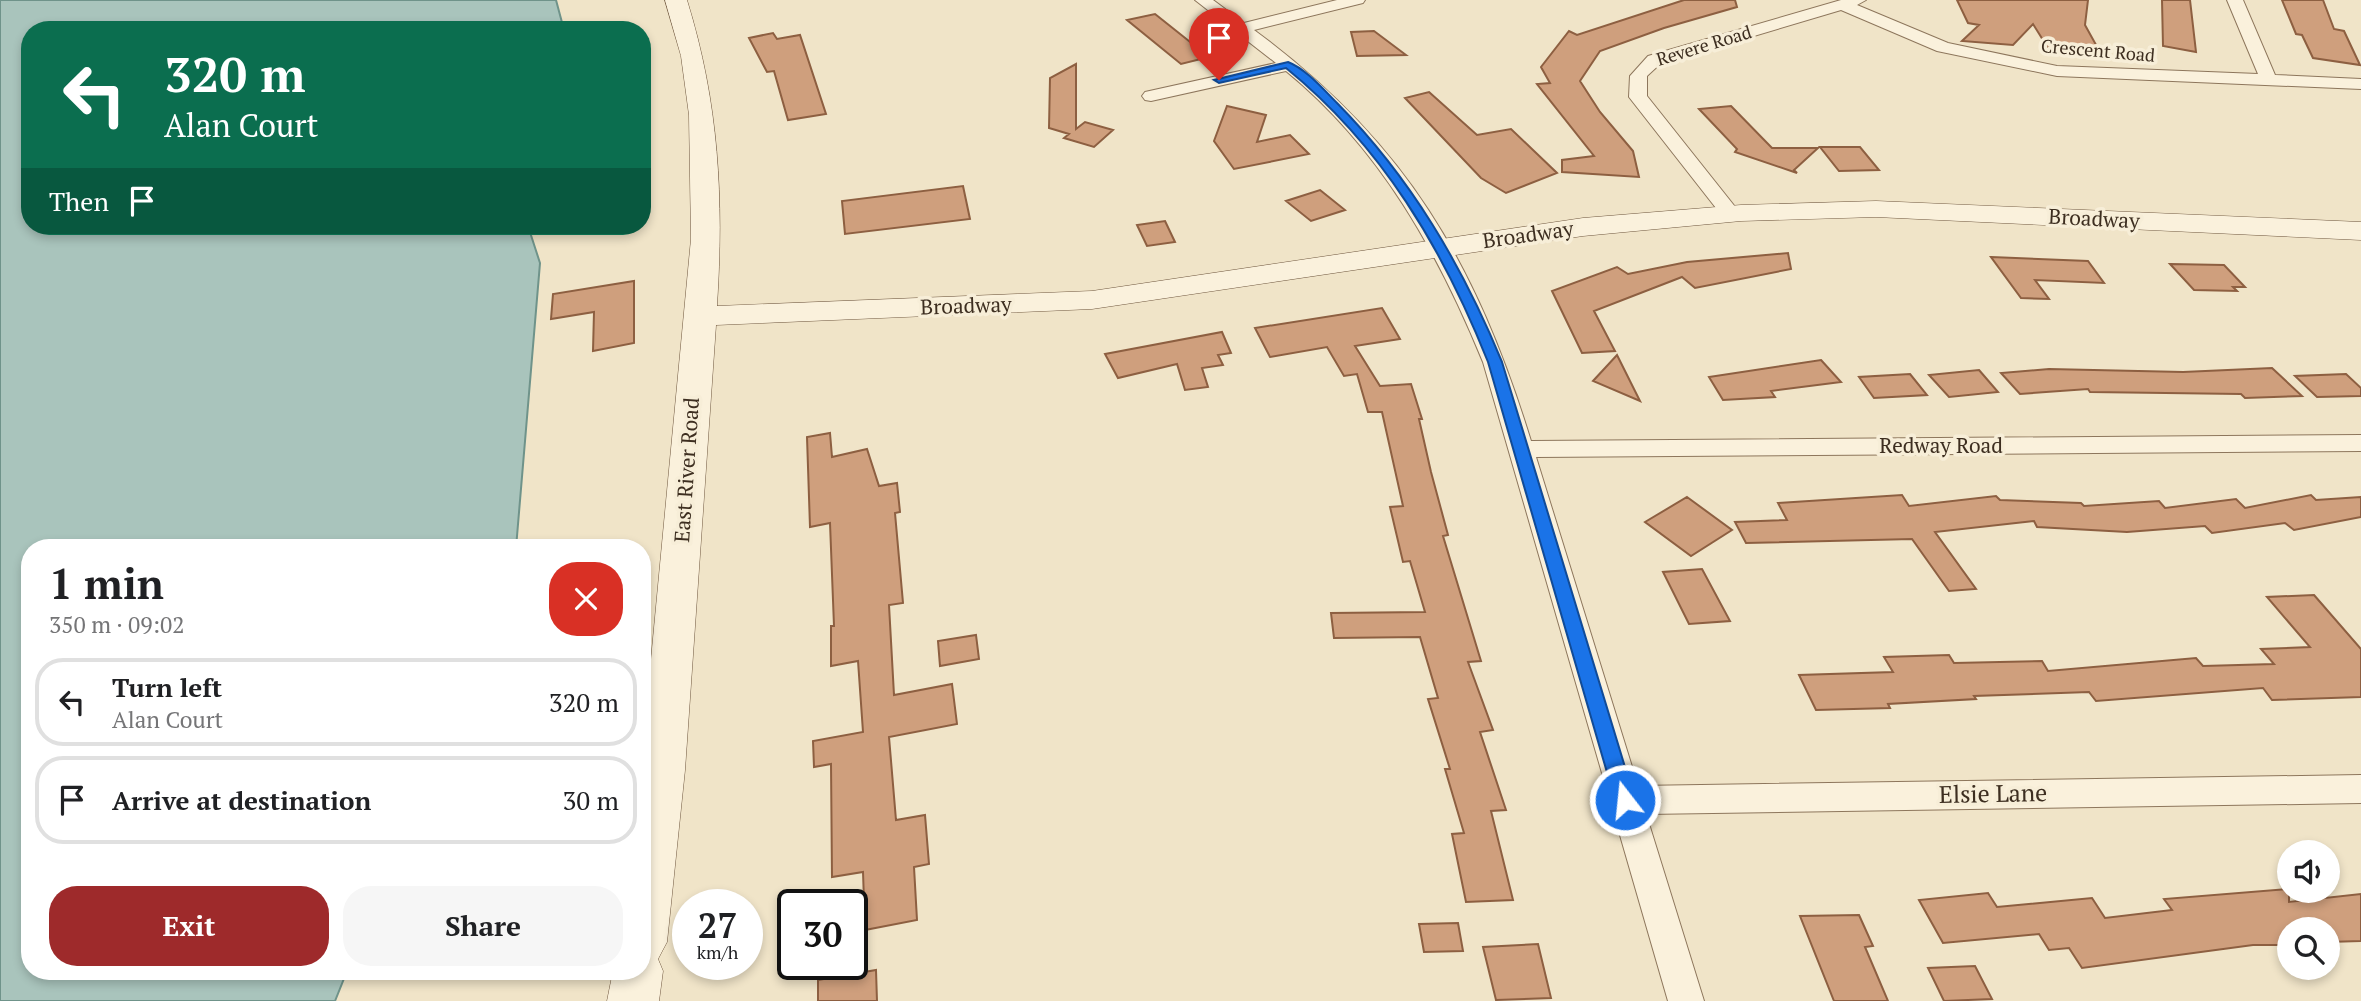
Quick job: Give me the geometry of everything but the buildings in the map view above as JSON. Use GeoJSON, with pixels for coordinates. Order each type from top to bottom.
{"type":"FeatureCollection","features":[{"type":"Feature","properties":{"kind":"street","name":"East River Road"},"geometry":{"type":"LineString","coordinates":[[651,863],[669,704],[704,241],[705,154],[695,66],[676,0]]}},
{"type":"Feature","properties":{"kind":"street"},"geometry":{"type":"LineString","coordinates":[[1203,0],[1315,87],[1361,132],[1404,188],[1443,248],[1471,302],[1495,362],[1686,1001]]}},
{"type":"Feature","properties":{"kind":"street"},"geometry":{"type":"LineString","coordinates":[[1242,29],[1357,0]]}},
{"type":"Feature","properties":{"kind":"street"},"geometry":{"type":"LineString","coordinates":[[2235,0],[2269,81]]}},
{"type":"Feature","properties":{"kind":"street","name":"Crescent Road"},"geometry":{"type":"LineString","coordinates":[[1851,2],[1916,38],[2011,63],[2057,71],[2361,84]]}},
{"type":"Feature","properties":{"kind":"street","name":"Revere Road"},"geometry":{"type":"LineString","coordinates":[[1730,213],[1638,97],[1634,85],[1637,76],[1654,60],[1851,2]]}},
{"type":"Feature","properties":{"kind":"street"},"geometry":{"type":"LineString","coordinates":[[1150,96],[1288,65]]}},
{"type":"Feature","properties":{"kind":"street","name":"Broadway"},"geometry":{"type":"LineString","coordinates":[[699,316],[1092,300],[1583,227],[1730,213],[1876,209],[2361,231]]}},
{"type":"Feature","properties":{"kind":"street","name":"Redway Road"},"geometry":{"type":"LineString","coordinates":[[1521,449],[2361,443]]}},
{"type":"Feature","properties":{"kind":"street","name":"Elsie Lane"},"geometry":{"type":"LineString","coordinates":[[1625,800],[2361,789]]}},
{"type":"Feature","properties":{"kind":"street"},"geometry":{"type":"LineString","coordinates":[[633,1001],[636,980]]}},
{"type":"Feature","properties":{"kind":"water"},"geometry":{"type":"Polygon","coordinates":[[[0,0],[556,0],[562,21],[21,21],[21,235],[531,235],[540,263],[517,539],[21,539],[21,980],[343,980],[335,1001],[0,1001],[0,0]]]}},
{"type":"Feature","properties":{"kind":"route"},"geometry":{"type":"LineString","coordinates":[[1219,80],[1288,65],[1352,122],[1404,188],[1443,248],[1471,302],[1495,362],[1625,800]]}}]}
